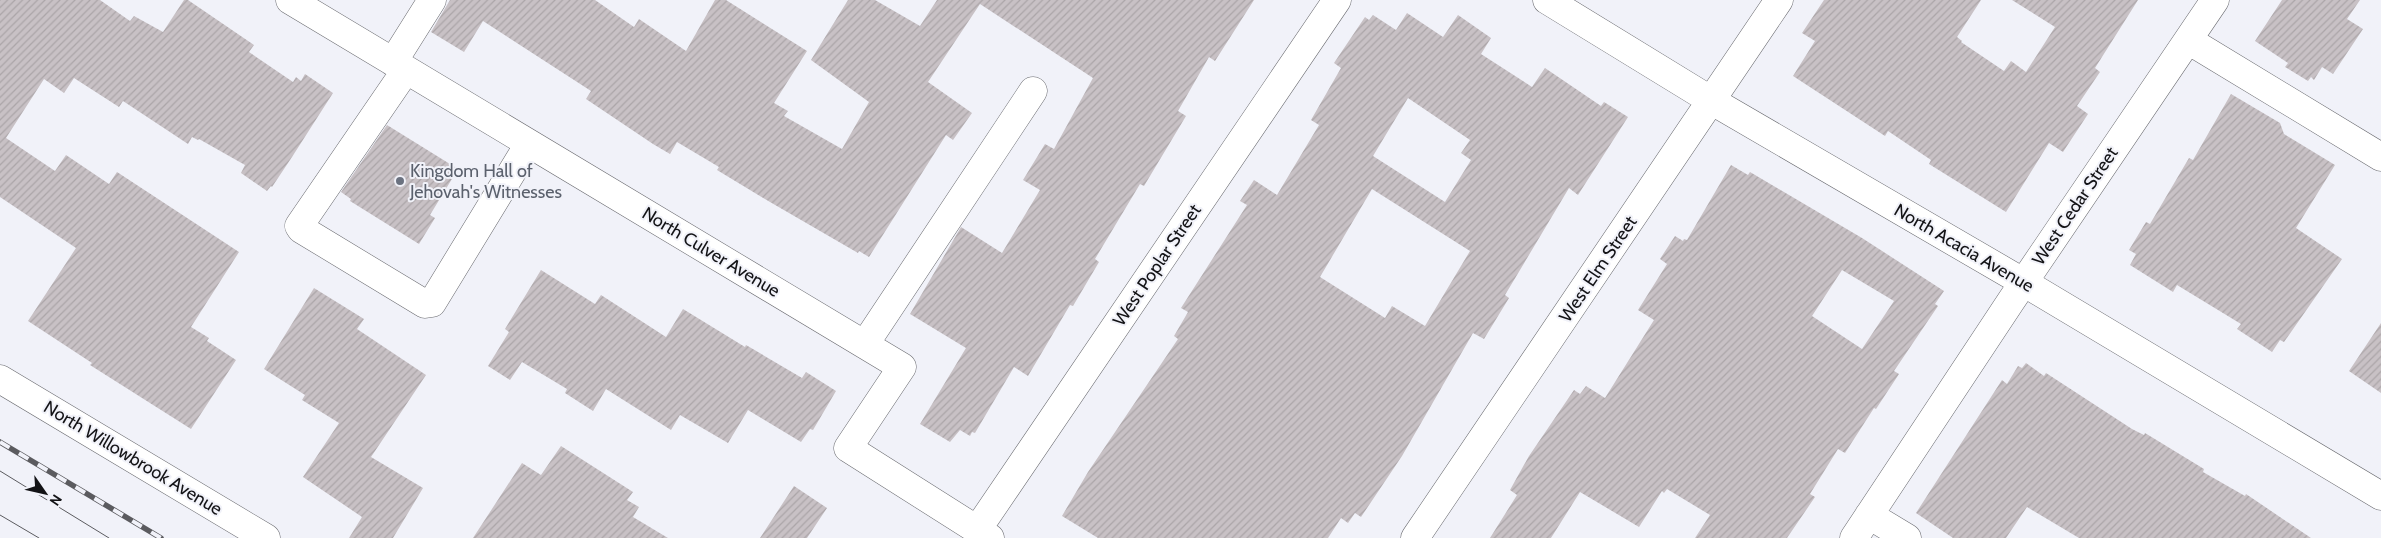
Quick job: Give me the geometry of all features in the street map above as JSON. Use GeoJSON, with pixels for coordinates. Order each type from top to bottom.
{"type":"FeatureCollection","features":[{"type":"Feature","properties":{"kind":"street","name":"North Culver Avenue"},"geometry":{"type":"LineString","coordinates":[[290,0],[902,367],[848,448],[984,534]]}},
{"type":"Feature","properties":{"kind":"street"},"geometry":{"type":"LineString","coordinates":[[432,0],[399,66],[299,226],[301,229],[424,304],[432,303],[529,144]]}},
{"type":"Feature","properties":{"kind":"street","name":"West Poplar Street"},"geometry":{"type":"LineString","coordinates":[[984,534],[1337,0]]}},
{"type":"Feature","properties":{"kind":"street","name":"North Acacia Avenue"},"geometry":{"type":"LineString","coordinates":[[1548,0],[1712,101],[2023,282],[2381,496]]}},
{"type":"Feature","properties":{"kind":"street","name":"West Elm Street"},"geometry":{"type":"LineString","coordinates":[[1415,538],[1779,0]]}},
{"type":"Feature","properties":{"kind":"street","name":"West Cedar Street"},"geometry":{"type":"LineString","coordinates":[[1854,538],[2023,282],[2216,0]]}},
{"type":"Feature","properties":{"kind":"street"},"geometry":{"type":"LineString","coordinates":[[2188,40],[2381,157]]}},
{"type":"Feature","properties":{"kind":"street"},"geometry":{"type":"LineString","coordinates":[[865,344],[1033,91]]}},
{"type":"Feature","properties":{"kind":"street","name":"North Willowbrook Avenue"},"geometry":{"type":"LineString","coordinates":[[0,379],[266,538]]}},
{"type":"Feature","properties":{"kind":"street"},"geometry":{"type":"LineString","coordinates":[[1869,515],[1907,538]]}},
{"type":"Feature","properties":{"kind":"building"},"geometry":{"type":"Polygon","coordinates":[[[0,0],[100,0],[130,21],[134,16],[163,32],[184,0],[188,0],[254,45],[249,52],[293,82],[296,77],[301,81],[305,74],[333,93],[272,187],[267,191],[241,173],[245,165],[199,139],[192,137],[188,144],[123,101],[119,107],[74,78],[64,93],[44,79],[6,138],[55,171],[66,155],[109,184],[117,172],[239,252],[191,327],[209,338],[207,341],[236,360],[191,429],[90,365],[92,363],[28,321],[76,248],[0,197],[0,0]]]}},
{"type":"Feature","properties":{"kind":"building"},"geometry":{"type":"Polygon","coordinates":[[[450,0],[595,0],[634,27],[639,19],[686,51],[715,0],[726,0],[807,51],[774,103],[788,111],[784,116],[842,149],[869,102],[811,60],[848,0],[875,0],[920,26],[937,0],[1254,0],[1215,61],[1209,57],[1178,111],[1186,116],[1144,186],[1140,184],[1095,259],[1099,262],[1073,306],[1070,305],[1028,376],[1014,367],[975,433],[972,432],[970,436],[960,430],[950,442],[920,424],[966,348],[910,314],[961,227],[1002,253],[1040,190],[1023,180],[1045,144],[1054,149],[1093,78],[980,4],[928,82],[972,113],[953,140],[946,135],[869,257],[859,251],[858,253],[770,202],[717,170],[719,167],[677,142],[670,154],[653,144],[586,99],[591,91],[483,21],[464,52],[431,32],[450,0]]]}},
{"type":"Feature","properties":{"kind":"building"},"geometry":{"type":"Polygon","coordinates":[[[1824,0],[1981,0],[1957,37],[1961,42],[2004,71],[2011,61],[2026,72],[2055,27],[2012,0],[2138,0],[2095,68],[2100,72],[2077,106],[2088,114],[2063,152],[2049,143],[2006,212],[1929,164],[1931,160],[1888,131],[1885,136],[1793,76],[1815,41],[1802,33],[1824,0]]]}},
{"type":"Feature","properties":{"kind":"building"},"geometry":{"type":"Polygon","coordinates":[[[2282,0],[2360,0],[2347,19],[2363,29],[2333,74],[2322,67],[2314,80],[2311,77],[2308,81],[2285,67],[2288,63],[2255,41],[2282,0]]]}},
{"type":"Feature","properties":{"kind":"building"},"geometry":{"type":"Polygon","coordinates":[[[1407,13],[1443,37],[1458,15],[1491,38],[1481,54],[1532,87],[1545,68],[1601,106],[1604,102],[1628,117],[1578,195],[1569,188],[1505,295],[1509,298],[1484,339],[1473,333],[1402,456],[1361,517],[1355,513],[1348,523],[1341,518],[1328,538],[1098,538],[1062,516],[1088,472],[1178,339],[1174,336],[1188,312],[1181,308],[1247,205],[1240,201],[1254,180],[1277,195],[1319,125],[1311,120],[1341,68],[1334,63],[1365,17],[1369,20],[1373,15],[1396,30],[1407,13]],[[1408,98],[1373,156],[1445,202],[1471,160],[1461,153],[1470,140],[1408,98]],[[1372,189],[1320,277],[1385,318],[1392,306],[1425,326],[1470,251],[1372,189]]]}},
{"type":"Feature","properties":{"kind":"building"},"geometry":{"type":"Polygon","coordinates":[[[2231,94],[2280,123],[2284,134],[2335,165],[2296,228],[2342,259],[2284,342],[2280,340],[2272,352],[2237,329],[2241,324],[2177,285],[2173,292],[2130,265],[2136,254],[2129,250],[2146,222],[2150,224],[2189,158],[2193,160],[2231,94]]]}},
{"type":"Feature","properties":{"kind":"building","name":"Kingdom Hall of Jehovah's Witnesses"},"geometry":{"type":"Polygon","coordinates":[[[387,125],[458,169],[430,215],[435,218],[419,244],[350,201],[351,199],[341,192],[387,125]]]}},
{"type":"Feature","properties":{"kind":"building"},"geometry":{"type":"Polygon","coordinates":[[[1731,165],[1748,175],[1750,172],[1862,238],[1944,291],[1935,304],[1938,306],[1894,371],[1899,374],[1845,453],[1838,449],[1810,494],[1815,497],[1787,538],[1695,538],[1710,515],[1667,489],[1664,493],[1662,491],[1639,527],[1580,492],[1551,538],[1490,538],[1517,495],[1510,490],[1529,456],[1574,390],[1580,394],[1586,386],[1605,398],[1654,320],[1638,310],[1667,264],[1660,259],[1675,236],[1683,241],[1684,239],[1687,240],[1731,165]],[[1842,270],[1812,316],[1862,349],[1894,301],[1842,270]]]}},
{"type":"Feature","properties":{"kind":"building"},"geometry":{"type":"Polygon","coordinates":[[[541,270],[595,304],[601,295],[666,337],[683,309],[745,347],[746,345],[802,378],[806,372],[836,391],[813,430],[810,429],[801,442],[748,410],[728,443],[680,415],[671,430],[606,389],[593,411],[565,393],[567,389],[522,362],[510,380],[488,366],[509,332],[505,329],[541,270]]]}},
{"type":"Feature","properties":{"kind":"building"},"geometry":{"type":"Polygon","coordinates":[[[314,288],[364,319],[357,329],[426,375],[371,457],[423,488],[393,538],[349,538],[362,517],[303,477],[339,423],[302,400],[305,395],[264,369],[314,288]]]}},
{"type":"Feature","properties":{"kind":"building"},"geometry":{"type":"Polygon","coordinates":[[[2381,323],[2381,393],[2349,371],[2381,323]]]}},
{"type":"Feature","properties":{"kind":"building"},"geometry":{"type":"Polygon","coordinates":[[[2026,363],[2044,376],[2046,373],[2132,429],[2144,435],[2145,433],[2204,469],[2203,472],[2245,496],[2246,494],[2311,538],[2079,538],[2027,507],[2006,538],[1953,538],[1916,513],[2002,380],[2007,384],[2018,366],[2022,368],[2026,363]]]}},
{"type":"Feature","properties":{"kind":"building"},"geometry":{"type":"Polygon","coordinates":[[[561,446],[633,492],[627,500],[639,507],[633,517],[668,538],[473,538],[522,463],[541,475],[561,446]]]}},
{"type":"Feature","properties":{"kind":"building"},"geometry":{"type":"Polygon","coordinates":[[[794,486],[827,508],[807,538],[760,538],[794,486]]]}},
{"type":"Feature","properties":{"kind":"tram line"},"geometry":{"type":"LineString","coordinates":[[0,471],[109,538]]}},
{"type":"Feature","properties":{"kind":"tram line"},"geometry":{"type":"LineString","coordinates":[[0,515],[39,538]]}},
{"type":"Feature","properties":{"kind":"railway"},"geometry":{"type":"LineString","coordinates":[[0,442],[161,538]]}},
{"type":"Feature","properties":{"kind":"place","name":"Kingdom Hall of Jehovah's Witnesses"},"geometry":{"type":"Point","coordinates":[400,181]}}]}
